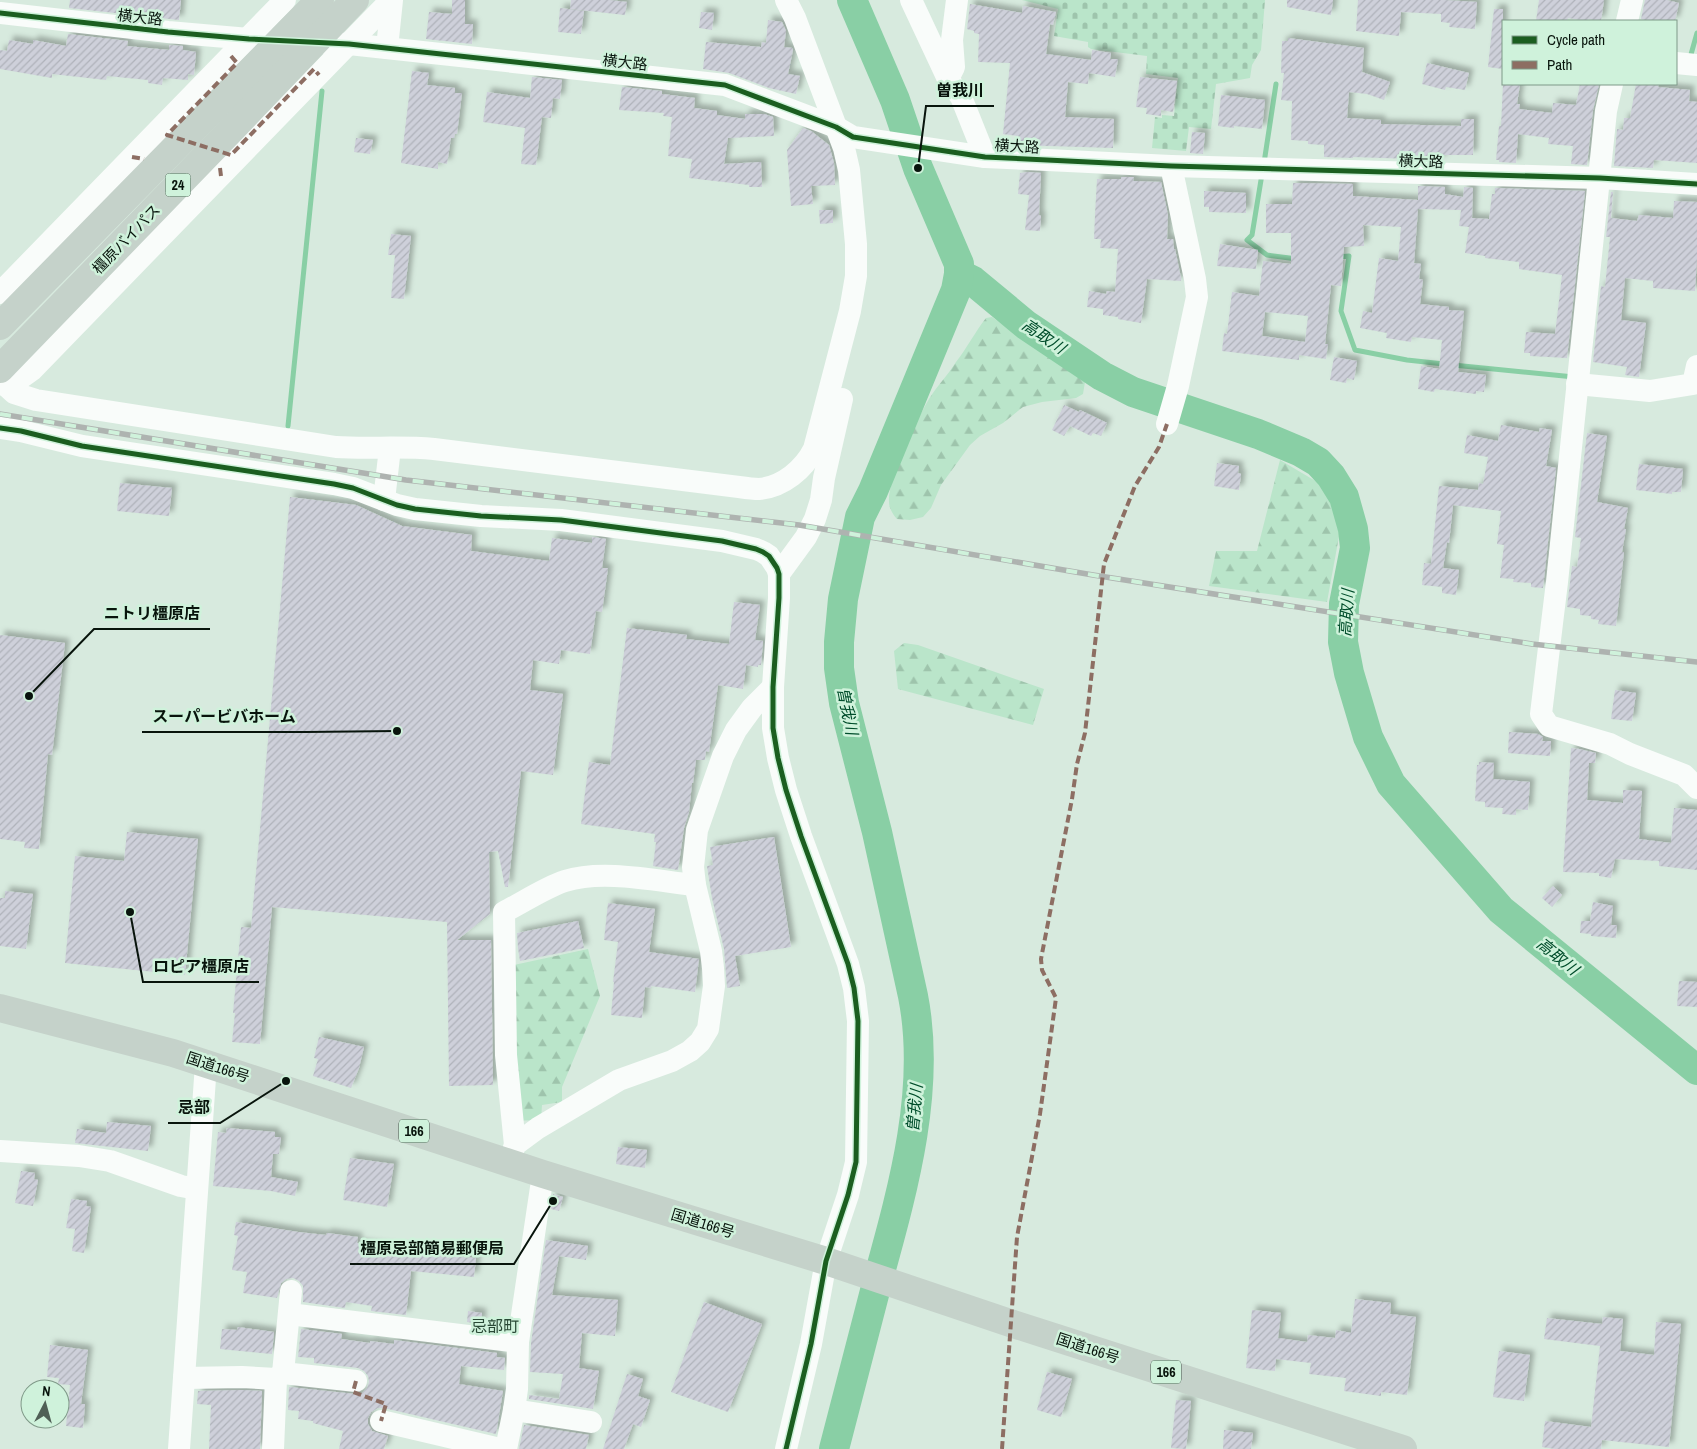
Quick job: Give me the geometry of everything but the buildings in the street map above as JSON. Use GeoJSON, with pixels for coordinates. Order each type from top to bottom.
{"type":"FeatureCollection","features":[{"type":"Feature","properties":{"kind":"highway","name":"橿原バイパス"},"geometry":{"type":"LineString","coordinates":[[0,326],[320,0]]}},
{"type":"Feature","properties":{"kind":"highway","name":"橿原バイパス"},"geometry":{"type":"LineString","coordinates":[[1,378],[355,0]]}},
{"type":"Feature","properties":{"kind":"highway","name":"国道166号"},"geometry":{"type":"LineString","coordinates":[[0,1008],[173,1052],[206,1064],[512,1154],[543,1174],[826,1261],[1010,1323],[1403,1449]]}},
{"type":"Feature","properties":{"kind":"street"},"geometry":{"type":"LineString","coordinates":[[0,292],[285,0]]}},
{"type":"Feature","properties":{"kind":"street"},"geometry":{"type":"LineString","coordinates":[[1,378],[18,380],[32,370],[392,0]]}},
{"type":"Feature","properties":{"kind":"street"},"geometry":{"type":"LineString","coordinates":[[387,48],[392,0]]}},
{"type":"Feature","properties":{"kind":"street"},"geometry":{"type":"LineString","coordinates":[[1,378],[14,392],[36,400],[336,447],[434,449],[760,489],[781,483],[808,461],[814,449],[850,311],[856,276],[856,244],[849,170],[844,148],[845,132],[786,0]]}},
{"type":"Feature","properties":{"kind":"street"},"geometry":{"type":"LineString","coordinates":[[912,0],[948,79],[961,97],[979,156]]}},
{"type":"Feature","properties":{"kind":"street"},"geometry":{"type":"LineString","coordinates":[[948,79],[954,67],[952,40],[957,0]]}},
{"type":"Feature","properties":{"kind":"street"},"geometry":{"type":"LineString","coordinates":[[1627,20],[1632,0]]}},
{"type":"Feature","properties":{"kind":"street","name":"横大路"},"geometry":{"type":"LineString","coordinates":[[0,13],[168,32],[248,39],[349,44],[724,85],[845,132],[979,156],[1171,166],[1600,178],[1697,184]]}},
{"type":"Feature","properties":{"kind":"street"},"geometry":{"type":"LineString","coordinates":[[1677,63],[1697,65]]}},
{"type":"Feature","properties":{"kind":"street"},"geometry":{"type":"LineString","coordinates":[[1612,85],[1606,111],[1557,582],[1541,714],[1549,726],[1610,744],[1684,775],[1697,788]]}},
{"type":"Feature","properties":{"kind":"street"},"geometry":{"type":"LineString","coordinates":[[1167,424],[1178,386],[1197,297],[1195,279],[1171,166]]}},
{"type":"Feature","properties":{"kind":"street"},"geometry":{"type":"LineString","coordinates":[[779,574],[806,537],[815,519],[821,500],[845,380],[850,311]]}},
{"type":"Feature","properties":{"kind":"street"},"geometry":{"type":"LineString","coordinates":[[1577,384],[1650,392],[1693,384],[1697,366]]}},
{"type":"Feature","properties":{"kind":"street"},"geometry":{"type":"LineString","coordinates":[[11,430],[82,446],[334,484],[353,488],[415,509],[481,516],[562,520],[687,536],[756,549],[769,556],[779,574],[773,687],[773,728],[778,758],[801,836],[848,964],[854,988],[858,1021],[856,1162],[848,1195],[826,1261],[811,1344],[786,1449]]}},
{"type":"Feature","properties":{"kind":"street"},"geometry":{"type":"LineString","coordinates":[[384,500],[390,448]]}},
{"type":"Feature","properties":{"kind":"street"},"geometry":{"type":"LineString","coordinates":[[512,1154],[558,1115],[619,1080],[672,1061],[690,1051],[700,1042],[708,1029],[714,986],[711,951],[695,885],[693,867],[697,830],[723,756],[736,730],[752,708],[773,687]]}},
{"type":"Feature","properties":{"kind":"street"},"geometry":{"type":"LineString","coordinates":[[512,1154],[506,1055],[504,912],[564,882],[583,877],[601,875],[695,885]]}},
{"type":"Feature","properties":{"kind":"street"},"geometry":{"type":"LineString","coordinates":[[179,1449],[206,1064]]}},
{"type":"Feature","properties":{"kind":"street"},"geometry":{"type":"LineString","coordinates":[[0,1151],[110,1160],[182,1186],[197,1189]]}},
{"type":"Feature","properties":{"kind":"street"},"geometry":{"type":"LineString","coordinates":[[506,1449],[517,1389],[518,1342],[543,1174]]}},
{"type":"Feature","properties":{"kind":"street"},"geometry":{"type":"LineString","coordinates":[[273,1449],[279,1376],[291,1291]]}},
{"type":"Feature","properties":{"kind":"street"},"geometry":{"type":"LineString","coordinates":[[289,1314],[518,1342]]}},
{"type":"Feature","properties":{"kind":"street"},"geometry":{"type":"LineString","coordinates":[[184,1378],[279,1376],[356,1381]]}},
{"type":"Feature","properties":{"kind":"street"},"geometry":{"type":"LineString","coordinates":[[514,1410],[591,1422]]}},
{"type":"Feature","properties":{"kind":"street"},"geometry":{"type":"LineString","coordinates":[[381,1421],[425,1440],[500,1449]]}},
{"type":"Feature","properties":{"kind":"green space"},"geometry":{"type":"Polygon","coordinates":[[[1022,0],[1265,0],[1261,50],[1252,65],[1250,78],[1216,84],[1211,129],[1189,127],[1186,151],[1152,148],[1155,117],[1162,118],[1162,115],[1174,116],[1178,78],[1146,74],[1147,56],[1091,49],[1088,47],[1088,42],[1054,36],[1058,9],[1022,0]]]}},
{"type":"Feature","properties":{"kind":"green space"},"geometry":{"type":"Polygon","coordinates":[[[992,317],[1085,382],[1083,394],[1076,398],[1042,402],[1023,407],[970,445],[941,485],[931,508],[923,517],[910,520],[897,519],[890,507],[890,492],[898,465],[911,435],[932,394],[986,318],[992,317]]]}},
{"type":"Feature","properties":{"kind":"green space"},"geometry":{"type":"Polygon","coordinates":[[[1280,460],[1324,486],[1335,508],[1340,531],[1327,602],[1209,586],[1216,551],[1257,551],[1280,460]]]}},
{"type":"Feature","properties":{"kind":"green space"},"geometry":{"type":"Polygon","coordinates":[[[904,643],[918,645],[1044,689],[1033,725],[898,689],[894,651],[904,643]]]}},
{"type":"Feature","properties":{"kind":"green space"},"geometry":{"type":"Polygon","coordinates":[[[588,949],[600,996],[562,1087],[562,1102],[542,1105],[541,1120],[506,1121],[495,969],[588,949]]]}},
{"type":"Feature","properties":{"kind":"waterway","name":"曽我川"},"geometry":{"type":"LineString","coordinates":[[834,1449],[904,1180],[911,1143],[919,1069],[918,1032],[913,996],[877,832],[844,703],[839,668],[839,642],[843,599],[860,517],[873,491],[956,290],[959,274],[959,264],[918,168],[895,100],[852,0]]}},
{"type":"Feature","properties":{"kind":"waterway"},"geometry":{"type":"LineString","coordinates":[[1690,58],[1697,33]]}},
{"type":"Feature","properties":{"kind":"waterway"},"geometry":{"type":"LineString","coordinates":[[1264,163],[1276,84]]}},
{"type":"Feature","properties":{"kind":"waterway"},"geometry":{"type":"LineString","coordinates":[[288,426],[322,91]]}},
{"type":"Feature","properties":{"kind":"waterway"},"geometry":{"type":"LineString","coordinates":[[1262,174],[1252,235],[1247,240],[1267,255],[1297,259]]}},
{"type":"Feature","properties":{"kind":"waterway"},"geometry":{"type":"LineString","coordinates":[[1338,257],[1349,256],[1341,311],[1355,350],[1407,360],[1444,364]]}},
{"type":"Feature","properties":{"kind":"waterway","name":"高取川"},"geometry":{"type":"LineString","coordinates":[[959,274],[973,281],[1026,325],[1102,376],[1133,392],[1258,434],[1301,452],[1318,462],[1331,476],[1344,497],[1353,529],[1355,548],[1344,604],[1343,642],[1349,673],[1368,737],[1391,784],[1501,910],[1697,1070]]}},
{"type":"Feature","properties":{"kind":"waterway"},"geometry":{"type":"LineString","coordinates":[[1453,365],[1574,377]]}},
{"type":"Feature","properties":{"kind":"railway"},"geometry":{"type":"LineString","coordinates":[[0,414],[406,480],[799,525],[1093,575],[1532,644],[1697,662]]}},
{"type":"Feature","properties":{"kind":"marked path"},"geometry":{"type":"LineString","coordinates":[[231,56],[237,63],[167,135],[231,155],[314,69],[319,75]]}},
{"type":"Feature","properties":{"kind":"marked path"},"geometry":{"type":"LineString","coordinates":[[132,157],[144,159]]}},
{"type":"Feature","properties":{"kind":"marked path"},"geometry":{"type":"LineString","coordinates":[[220,168],[221,176]]}},
{"type":"Feature","properties":{"kind":"marked path"},"geometry":{"type":"LineString","coordinates":[[1002,1449],[1017,1237],[1040,1114],[1056,998],[1042,970],[1041,959],[1077,764],[1085,733],[1104,564],[1135,486],[1159,447],[1167,424]]}},
{"type":"Feature","properties":{"kind":"marked path"},"geometry":{"type":"LineString","coordinates":[[356,1381],[353,1392],[386,1404],[381,1421]]}},
{"type":"Feature","properties":{"kind":"cycle path"},"geometry":{"type":"LineString","coordinates":[[0,13],[168,32],[249,39],[349,44],[725,85],[836,127],[853,137],[985,157],[1171,166],[1600,178],[1697,184]]}},
{"type":"Feature","properties":{"kind":"cycle path"},"geometry":{"type":"LineString","coordinates":[[0,428],[21,431],[82,446],[334,484],[353,488],[397,505],[415,509],[481,516],[561,520],[722,541],[756,549],[769,556],[779,574],[773,687],[773,728],[778,758],[801,836],[848,964],[854,988],[858,1021],[856,1162],[848,1195],[826,1261],[811,1344],[786,1449]]}},
{"type":"Feature","properties":{"kind":"place","name":"曽我川"},"geometry":{"type":"Point","coordinates":[918,168]}},
{"type":"Feature","properties":{"kind":"place","name":"ニトリ橿原店"},"geometry":{"type":"Point","coordinates":[29,696]}},
{"type":"Feature","properties":{"kind":"place","name":"スーパービバホーム"},"geometry":{"type":"Point","coordinates":[397,731]}},
{"type":"Feature","properties":{"kind":"place","name":"ロピア橿原店"},"geometry":{"type":"Point","coordinates":[130,912]}},
{"type":"Feature","properties":{"kind":"place","name":"忌部"},"geometry":{"type":"Point","coordinates":[286,1081]}},
{"type":"Feature","properties":{"kind":"place","name":"橿原忌部簡易郵便局"},"geometry":{"type":"Point","coordinates":[553,1201]}},
{"type":"Feature","properties":{"kind":"district","name":"忌部町"},"geometry":{"type":"Point","coordinates":[495,1326]}}]}
